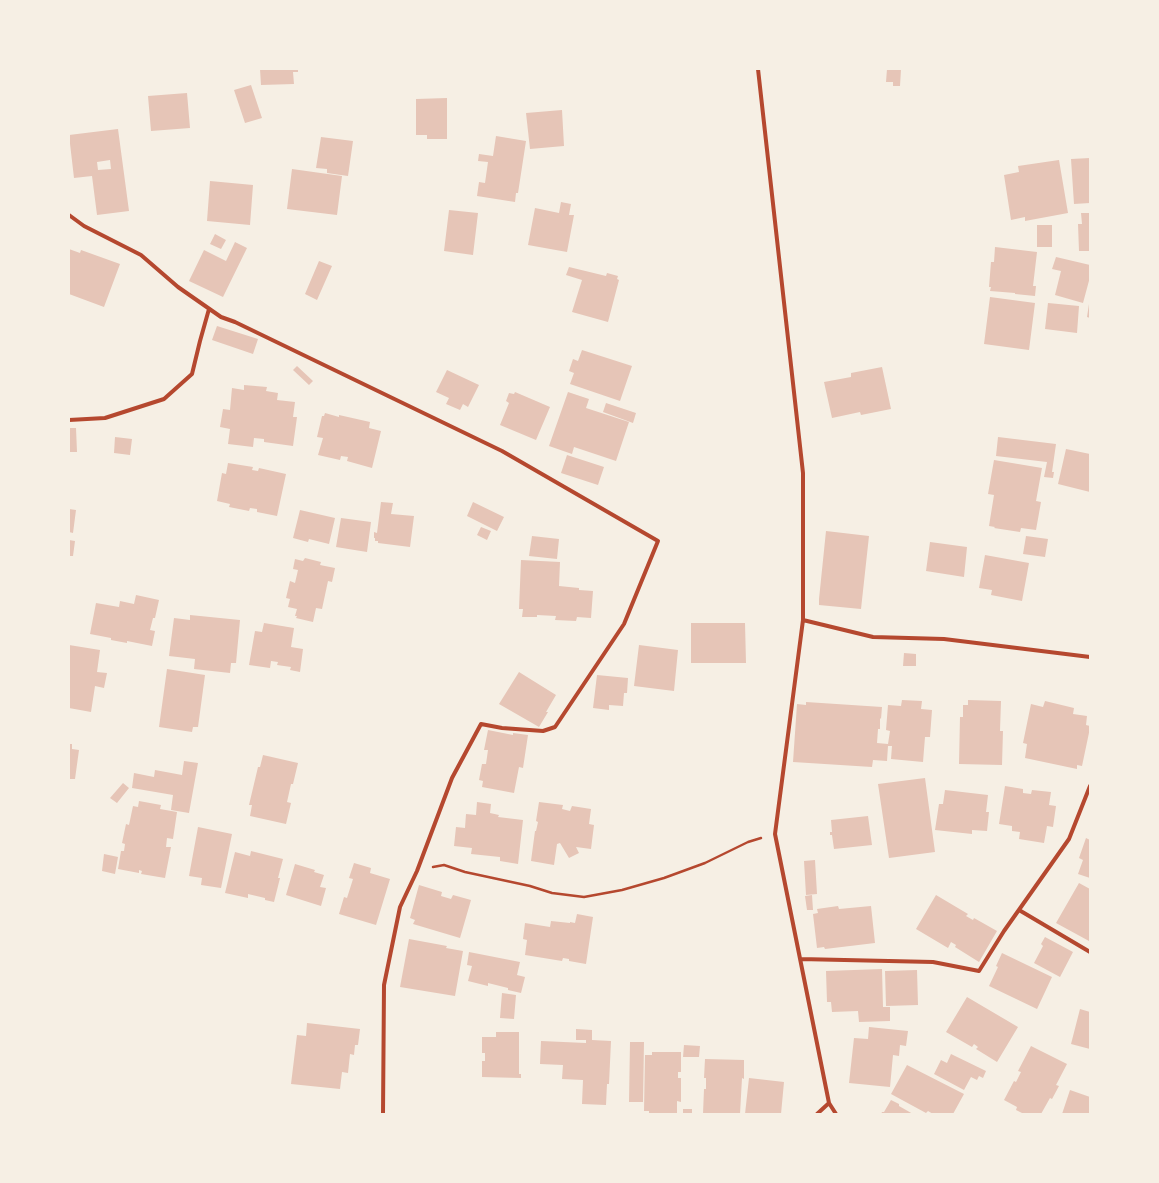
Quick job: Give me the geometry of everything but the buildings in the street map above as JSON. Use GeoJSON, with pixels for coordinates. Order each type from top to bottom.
{"type":"FeatureCollection","features":[{"type":"Feature","properties":{"kind":"street"},"geometry":{"type":"LineString","coordinates":[[758,69],[803,473],[803,620],[775,834],[829,1103],[836,1114]]}},
{"type":"Feature","properties":{"kind":"street"},"geometry":{"type":"LineString","coordinates":[[69,215],[84,226],[141,255],[178,287],[221,317],[502,451],[658,541],[624,624],[589,674],[555,727],[543,731],[502,728],[481,724],[452,778],[417,871],[400,907],[384,985],[383,1114]]}},
{"type":"Feature","properties":{"kind":"street"},"geometry":{"type":"LineString","coordinates":[[69,420],[105,418],[164,399],[192,374],[210,309]]}},
{"type":"Feature","properties":{"kind":"street"},"geometry":{"type":"LineString","coordinates":[[803,620],[873,637],[944,639],[1090,656]]}},
{"type":"Feature","properties":{"kind":"street"},"geometry":{"type":"LineString","coordinates":[[800,959],[933,962],[979,971],[1004,931],[1069,839],[1090,786]]}},
{"type":"Feature","properties":{"kind":"street"},"geometry":{"type":"LineString","coordinates":[[1019,910],[1090,952]]}},
{"type":"Feature","properties":{"kind":"street"},"geometry":{"type":"LineString","coordinates":[[817,1114],[829,1103]]}},
{"type":"Feature","properties":{"kind":"path"},"geometry":{"type":"LineString","coordinates":[[417,871],[444,865],[465,872],[530,886],[552,893],[584,897],[622,890],[664,878],[705,863],[748,842],[775,834]]}}]}
